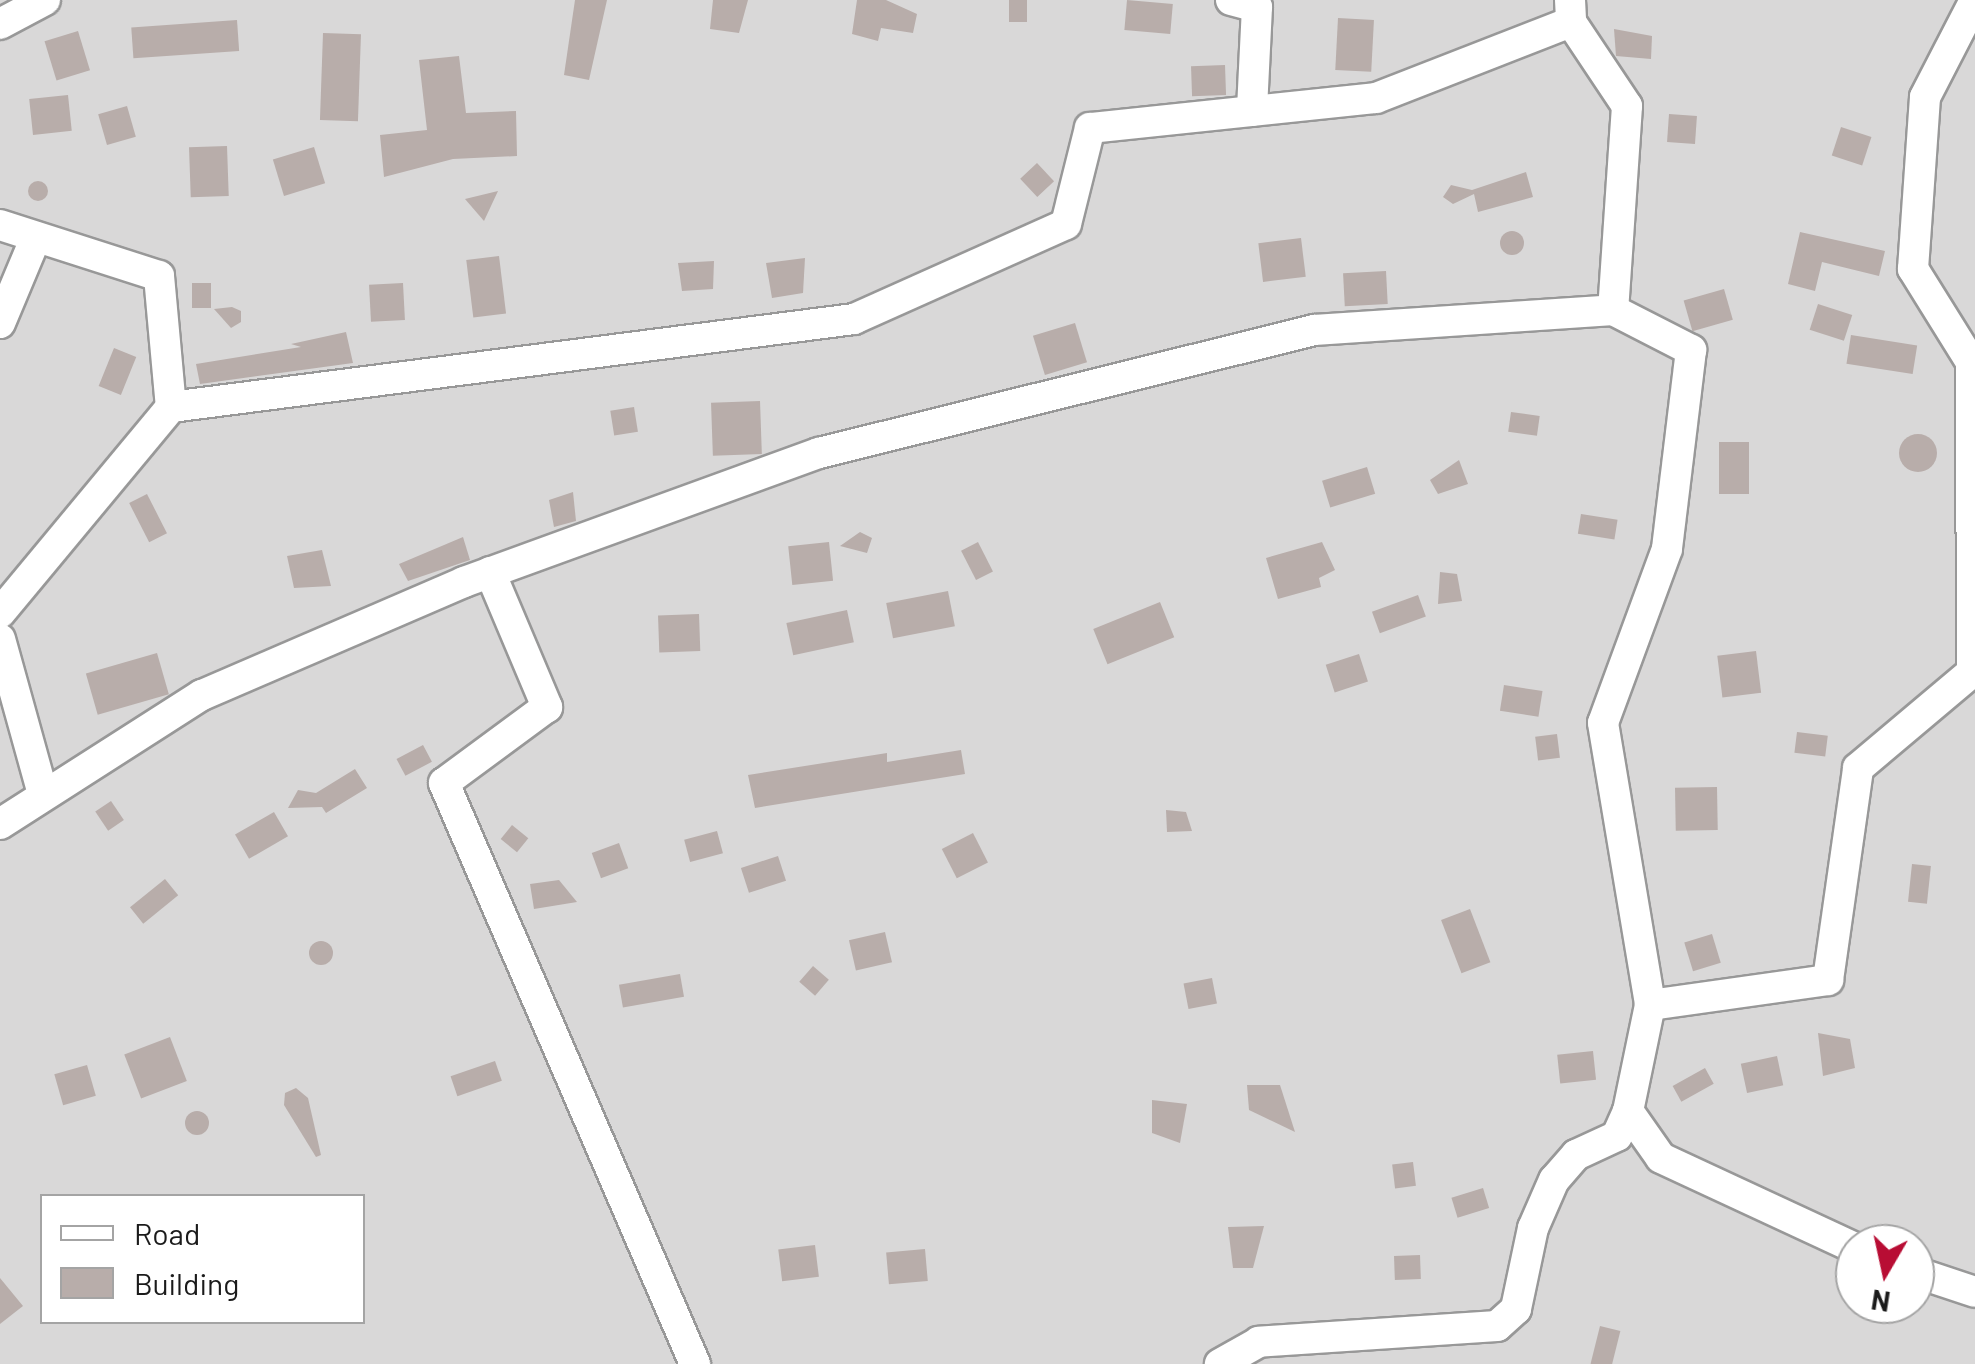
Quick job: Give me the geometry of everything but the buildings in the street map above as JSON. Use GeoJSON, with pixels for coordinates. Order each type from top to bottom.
{"type":"FeatureCollection","features":[{"type":"Feature","properties":{"kind":"street"},"geometry":{"type":"LineString","coordinates":[[0,24],[46,0]]}},
{"type":"Feature","properties":{"kind":"street"},"geometry":{"type":"LineString","coordinates":[[1231,0],[1257,7],[1252,111]]}},
{"type":"Feature","properties":{"kind":"street"},"geometry":{"type":"LineString","coordinates":[[1650,1005],[1828,980],[1858,768],[1974,674],[1971,362],[1912,269],[1925,97],[1975,0]]}},
{"type":"Feature","properties":{"kind":"street"},"geometry":{"type":"LineString","coordinates":[[0,612],[171,407],[854,319],[1066,224],[1090,128],[1376,98],[1571,11],[1628,106],[1612,310]]}},
{"type":"Feature","properties":{"kind":"street"},"geometry":{"type":"LineString","coordinates":[[0,225],[159,276],[171,407]]}},
{"type":"Feature","properties":{"kind":"street"},"geometry":{"type":"LineString","coordinates":[[0,323],[36,236]]}},
{"type":"Feature","properties":{"kind":"street"},"geometry":{"type":"LineString","coordinates":[[0,824],[202,696],[490,572],[819,453],[1314,330],[1612,310],[1691,350],[1667,549],[1603,723],[1650,1005],[1628,1111],[1617,1136],[1576,1155],[1554,1180],[1533,1228],[1516,1309],[1498,1326],[1259,1342],[1220,1364]]}},
{"type":"Feature","properties":{"kind":"street"},"geometry":{"type":"LineString","coordinates":[[490,572],[548,707],[444,783],[695,1364]]}},
{"type":"Feature","properties":{"kind":"street"},"geometry":{"type":"LineString","coordinates":[[0,639],[44,794]]}},
{"type":"Feature","properties":{"kind":"street"},"geometry":{"type":"LineString","coordinates":[[1628,1111],[1661,1158],[1835,1239]]}},
{"type":"Feature","properties":{"kind":"street"},"geometry":{"type":"LineString","coordinates":[[1935,1279],[1975,1292]]}},
{"type":"Feature","properties":{"kind":"shaded area"},"geometry":{"type":"Polygon","coordinates":[[[0,0],[1975,0],[1975,1364],[0,1364],[0,0]]]}}]}
